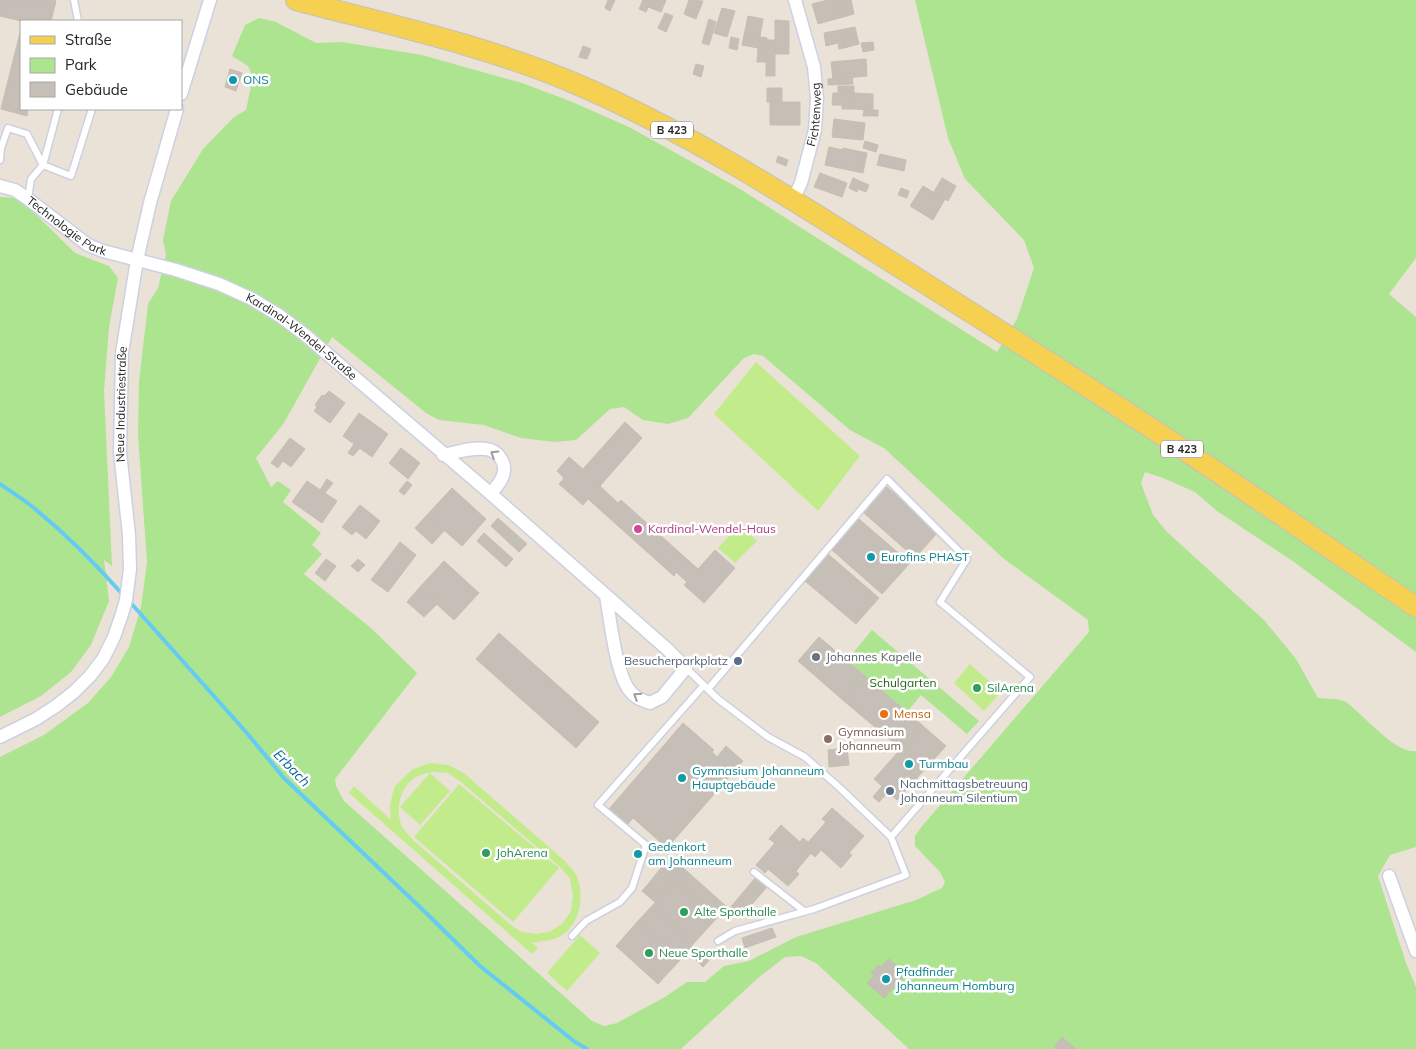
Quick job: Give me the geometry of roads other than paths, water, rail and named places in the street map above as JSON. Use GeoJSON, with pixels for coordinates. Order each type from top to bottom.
{"type":"FeatureCollection","features":[{"type":"Feature","properties":{"kind":"main road","name":"B 423"},"geometry":{"type":"LineString","coordinates":[[296,0],[493,52],[576,84],[682,135],[793,200],[1153,430],[1416,606]]}},
{"type":"Feature","properties":{"kind":"street"},"geometry":{"type":"LineString","coordinates":[[182,91],[210,0]]}},
{"type":"Feature","properties":{"kind":"street","name":"Fichtenweg"},"geometry":{"type":"LineString","coordinates":[[793,200],[800,183],[815,130],[817,98],[814,67],[795,0]]}},
{"type":"Feature","properties":{"kind":"street","name":"Neue Industriestraße"},"geometry":{"type":"LineString","coordinates":[[0,737],[36,719],[56,706],[90,676],[103,659],[114,637],[126,600],[130,569],[129,535],[120,452],[122,353],[137,260],[150,203],[177,110]]}},
{"type":"Feature","properties":{"kind":"street","name":"Technologie Park"},"geometry":{"type":"LineString","coordinates":[[0,186],[15,190],[88,245],[137,260]]}},
{"type":"Feature","properties":{"kind":"street","name":"Kardinal-Wendel-Straße"},"geometry":{"type":"LineString","coordinates":[[137,260],[219,284],[252,299],[280,316],[491,494],[667,648],[686,668]]}},
{"type":"Feature","properties":{"kind":"street"},"geometry":{"type":"LineString","coordinates":[[443,454],[485,449],[493,451],[501,458],[504,468],[502,478],[491,494]]}},
{"type":"Feature","properties":{"kind":"street"},"geometry":{"type":"LineString","coordinates":[[606,596],[619,668],[630,692],[639,699],[650,703],[662,697],[686,668]]}},
{"type":"Feature","properties":{"kind":"street"},"geometry":{"type":"LineString","coordinates":[[1389,876],[1416,951]]}},
{"type":"Feature","properties":{"kind":"lane"},"geometry":{"type":"LineString","coordinates":[[74,0],[78,20]]}},
{"type":"Feature","properties":{"kind":"lane"},"geometry":{"type":"LineString","coordinates":[[28,199],[31,179],[43,166],[58,110]]}},
{"type":"Feature","properties":{"kind":"lane"},"geometry":{"type":"LineString","coordinates":[[0,160],[1,148],[8,128],[27,134],[43,166],[70,176],[92,110]]}},
{"type":"Feature","properties":{"kind":"lane"},"geometry":{"type":"LineString","coordinates":[[572,936],[586,921],[620,902],[632,888],[646,845],[598,805],[706,687],[887,479],[967,559],[940,602],[1030,677],[891,837]]}},
{"type":"Feature","properties":{"kind":"lane"},"geometry":{"type":"LineString","coordinates":[[686,668],[718,699],[768,737],[805,757],[841,788],[891,837],[906,875],[814,909],[735,931],[718,941]]}},
{"type":"Feature","properties":{"kind":"lane"},"geometry":{"type":"LineString","coordinates":[[754,872],[804,911]]}},
{"type":"Feature","properties":{"kind":"waterway","name":"Erbach"},"geometry":{"type":"LineString","coordinates":[[0,484],[29,504],[55,526],[124,596]]}},
{"type":"Feature","properties":{"kind":"waterway","name":"Erbach"},"geometry":{"type":"LineString","coordinates":[[129,601],[246,732],[284,778],[480,966],[575,1042],[587,1049]]}},
{"type":"Feature","properties":{"kind":"place","name":"ONS"},"geometry":{"type":"Point","coordinates":[233,80]}},
{"type":"Feature","properties":{"kind":"place","name":"Kardinal-Wendel-Haus"},"geometry":{"type":"Point","coordinates":[638,529]}},
{"type":"Feature","properties":{"kind":"place","name":"Eurofins PHAST"},"geometry":{"type":"Point","coordinates":[871,557]}},
{"type":"Feature","properties":{"kind":"place","name":"Johannes Kapelle"},"geometry":{"type":"Point","coordinates":[816,657]}},
{"type":"Feature","properties":{"kind":"place","name":"Besucherparkplatz"},"geometry":{"type":"Point","coordinates":[738,661]}},
{"type":"Feature","properties":{"kind":"place","name":"SilArena"},"geometry":{"type":"Point","coordinates":[977,688]}},
{"type":"Feature","properties":{"kind":"place","name":"Mensa"},"geometry":{"type":"Point","coordinates":[884,714]}},
{"type":"Feature","properties":{"kind":"place","name":"Gymnasium Johanneum"},"geometry":{"type":"Point","coordinates":[828,739]}},
{"type":"Feature","properties":{"kind":"place","name":"Turmbau"},"geometry":{"type":"Point","coordinates":[909,764]}},
{"type":"Feature","properties":{"kind":"place","name":"Gymnasium Johanneum Hauptgebäude"},"geometry":{"type":"Point","coordinates":[682,778]}},
{"type":"Feature","properties":{"kind":"place","name":"Nachmittagsbetreuung Johanneum Silentium"},"geometry":{"type":"Point","coordinates":[890,791]}},
{"type":"Feature","properties":{"kind":"place","name":"JohArena"},"geometry":{"type":"Point","coordinates":[486,853]}},
{"type":"Feature","properties":{"kind":"place","name":"Gedenkort am Johanneum"},"geometry":{"type":"Point","coordinates":[638,854]}},
{"type":"Feature","properties":{"kind":"place","name":"Alte Sporthalle"},"geometry":{"type":"Point","coordinates":[684,912]}},
{"type":"Feature","properties":{"kind":"place","name":"Neue Sporthalle"},"geometry":{"type":"Point","coordinates":[649,953]}},
{"type":"Feature","properties":{"kind":"place","name":"Pfadfinder Johanneum Homburg"},"geometry":{"type":"Point","coordinates":[886,979]}},
{"type":"Feature","properties":{"kind":"park label","name":"Schulgarten"},"geometry":{"type":"Point","coordinates":[903,683]}}]}
